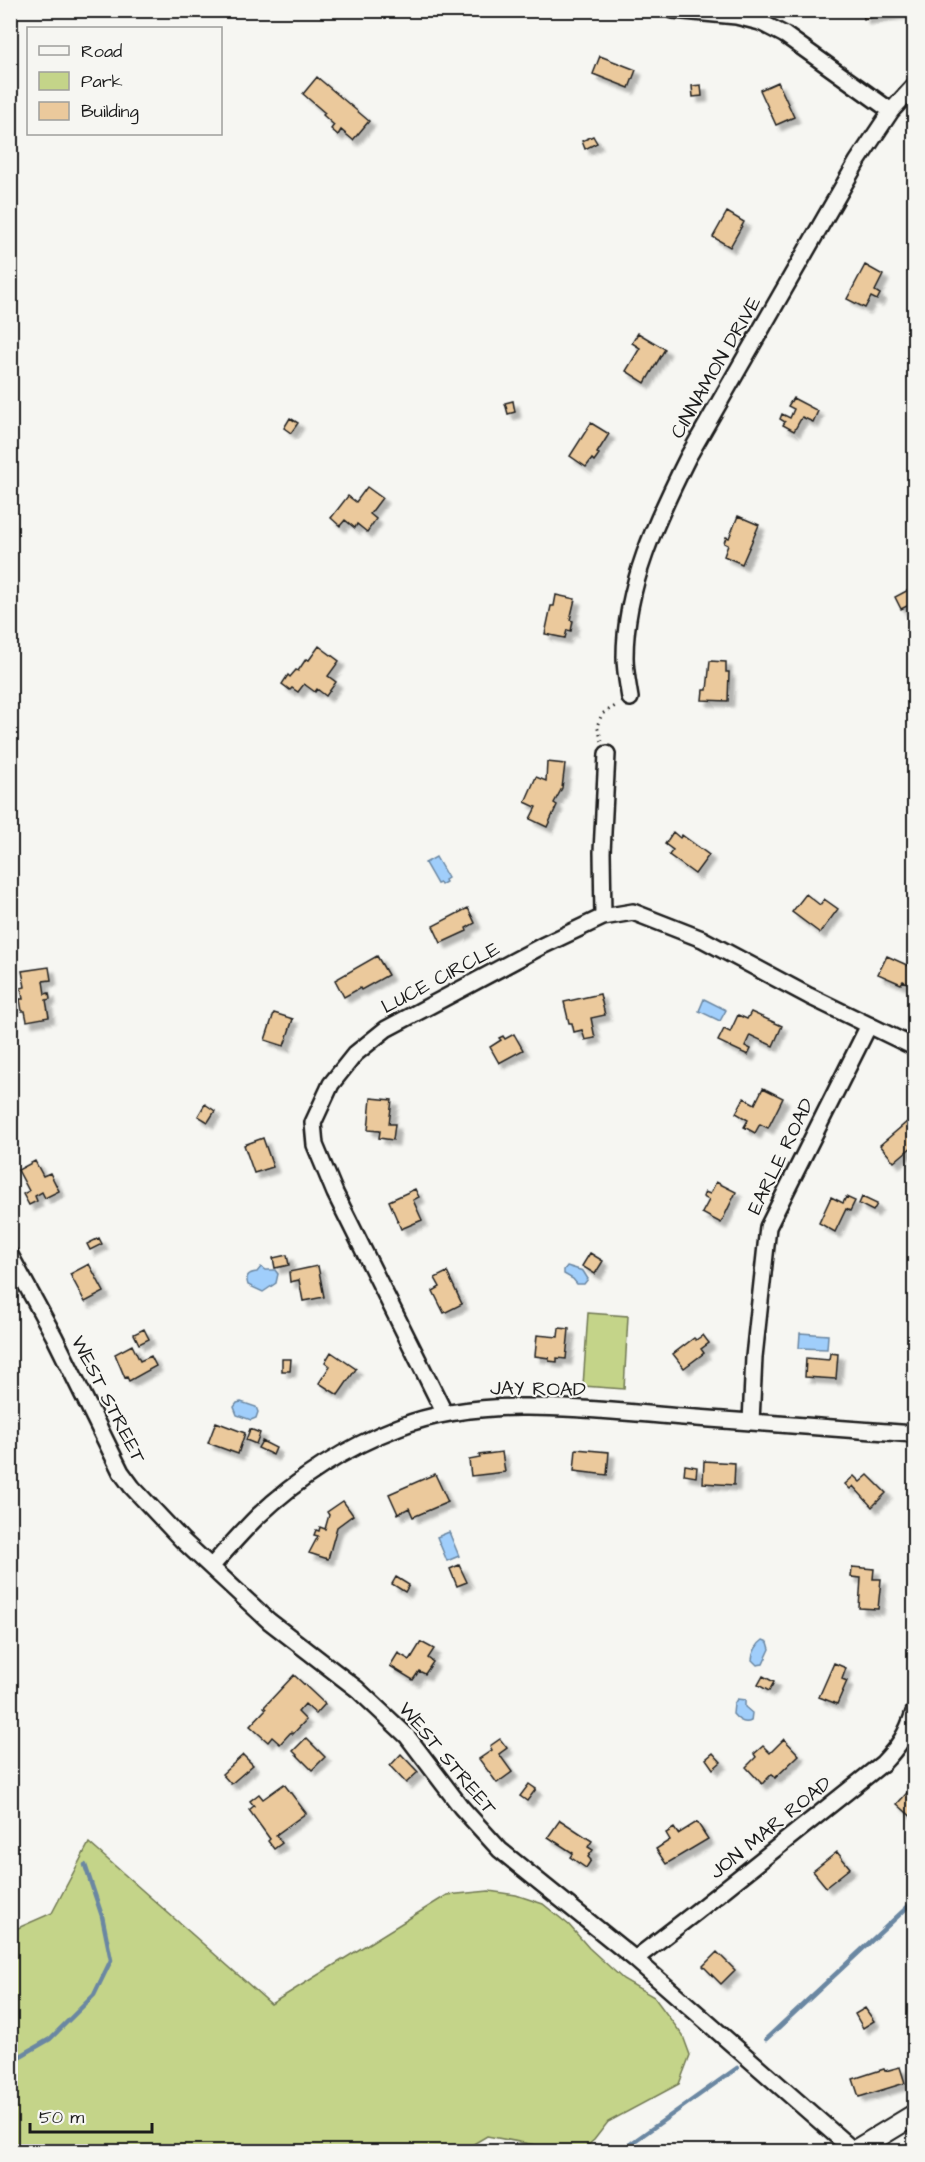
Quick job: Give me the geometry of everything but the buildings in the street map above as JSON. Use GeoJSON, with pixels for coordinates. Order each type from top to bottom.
{"type":"FeatureCollection","features":[{"type":"Feature","properties":{"kind":"street"},"geometry":{"type":"LineString","coordinates":[[673,10],[736,16],[760,22],[785,35],[891,111]]}},
{"type":"Feature","properties":{"kind":"street","name":"CINNAMON DRIVE"},"geometry":{"type":"LineString","coordinates":[[630,698],[625,659],[626,626],[633,591],[647,547],[666,500],[693,447],[857,162],[891,111],[915,86]]}},
{"type":"Feature","properties":{"kind":"street"},"geometry":{"type":"LineString","coordinates":[[603,917],[602,852],[607,754]]}},
{"type":"Feature","properties":{"kind":"street","name":"LUCE CIRCLE"},"geometry":{"type":"LineString","coordinates":[[445,1414],[335,1193],[315,1145],[313,1123],[331,1084],[355,1054],[386,1029],[542,946],[603,917],[633,912],[702,939],[809,996],[915,1047]]}},
{"type":"Feature","properties":{"kind":"street","name":"EARLE ROAD"},"geometry":{"type":"LineString","coordinates":[[751,1422],[754,1357],[768,1227],[869,1024]]}},
{"type":"Feature","properties":{"kind":"street","name":"WEST STREET"},"geometry":{"type":"LineString","coordinates":[[10,1255],[54,1336],[121,1472],[132,1487],[182,1540],[269,1622],[357,1689],[398,1727],[461,1807],[500,1850],[634,1959],[853,2151]]}},
{"type":"Feature","properties":{"kind":"street","name":"JAY ROAD"},"geometry":{"type":"LineString","coordinates":[[211,1567],[258,1516],[321,1467],[366,1441],[401,1426],[445,1414],[482,1408],[562,1409],[915,1434]]}},
{"type":"Feature","properties":{"kind":"street","name":"JON MAR ROAD"},"geometry":{"type":"LineString","coordinates":[[634,1959],[883,1763],[900,1744],[915,1712]]}},
{"type":"Feature","properties":{"kind":"street"},"geometry":{"type":"LineString","coordinates":[[853,2151],[915,2115]]}},
{"type":"Feature","properties":{"kind":"path"},"geometry":{"type":"LineString","coordinates":[[607,754],[597,726],[602,714],[630,698]]}},
{"type":"Feature","properties":{"kind":"green space"},"geometry":{"type":"Polygon","coordinates":[[[588,1313],[628,1316],[624,1389],[583,1386],[588,1313]]]}},
{"type":"Feature","properties":{"kind":"green space"},"geometry":{"type":"Polygon","coordinates":[[[89,1843],[271,2004],[447,1895],[489,1891],[516,1895],[543,1904],[569,1925],[589,1948],[623,1979],[654,1997],[683,2036],[690,2055],[679,2084],[608,2122],[594,2140],[581,2151],[567,2151],[487,2136],[460,2152],[11,2151],[11,1931],[52,1913],[89,1843]]]}},
{"type":"Feature","properties":{"kind":"water"},"geometry":{"type":"Polygon","coordinates":[[[436,857],[448,878],[441,885],[437,884],[425,863],[436,857]]]}},
{"type":"Feature","properties":{"kind":"water"},"geometry":{"type":"Polygon","coordinates":[[[704,999],[726,1010],[720,1021],[699,1011],[704,999]]]}},
{"type":"Feature","properties":{"kind":"water"},"geometry":{"type":"Polygon","coordinates":[[[567,1266],[583,1271],[588,1279],[584,1284],[577,1284],[564,1274],[567,1266]]]}},
{"type":"Feature","properties":{"kind":"water"},"geometry":{"type":"Polygon","coordinates":[[[261,1267],[265,1270],[275,1270],[278,1274],[276,1283],[263,1292],[248,1285],[247,1279],[249,1274],[257,1272],[261,1267]]]}},
{"type":"Feature","properties":{"kind":"water"},"geometry":{"type":"Polygon","coordinates":[[[800,1333],[828,1335],[827,1349],[799,1348],[800,1333]]]}},
{"type":"Feature","properties":{"kind":"water"},"geometry":{"type":"Polygon","coordinates":[[[241,1402],[256,1407],[258,1412],[256,1418],[251,1420],[237,1415],[234,1407],[241,1402]]]}},
{"type":"Feature","properties":{"kind":"water"},"geometry":{"type":"Polygon","coordinates":[[[449,1532],[459,1556],[447,1561],[437,1537],[449,1532]]]}},
{"type":"Feature","properties":{"kind":"water"},"geometry":{"type":"Polygon","coordinates":[[[763,1640],[768,1642],[770,1649],[763,1664],[757,1665],[752,1660],[753,1654],[763,1640]]]}},
{"type":"Feature","properties":{"kind":"water"},"geometry":{"type":"Polygon","coordinates":[[[737,1699],[745,1700],[745,1707],[752,1713],[751,1721],[741,1721],[733,1714],[737,1699]]]}},
{"type":"Feature","properties":{"kind":"waterway"},"geometry":{"type":"LineString","coordinates":[[10,2062],[50,2039],[94,1995],[111,1960],[102,1916],[85,1865]]}},
{"type":"Feature","properties":{"kind":"waterway"},"geometry":{"type":"LineString","coordinates":[[766,2039],[914,1901]]}},
{"type":"Feature","properties":{"kind":"waterway"},"geometry":{"type":"LineString","coordinates":[[611,2152],[629,2145],[737,2068]]}}]}
